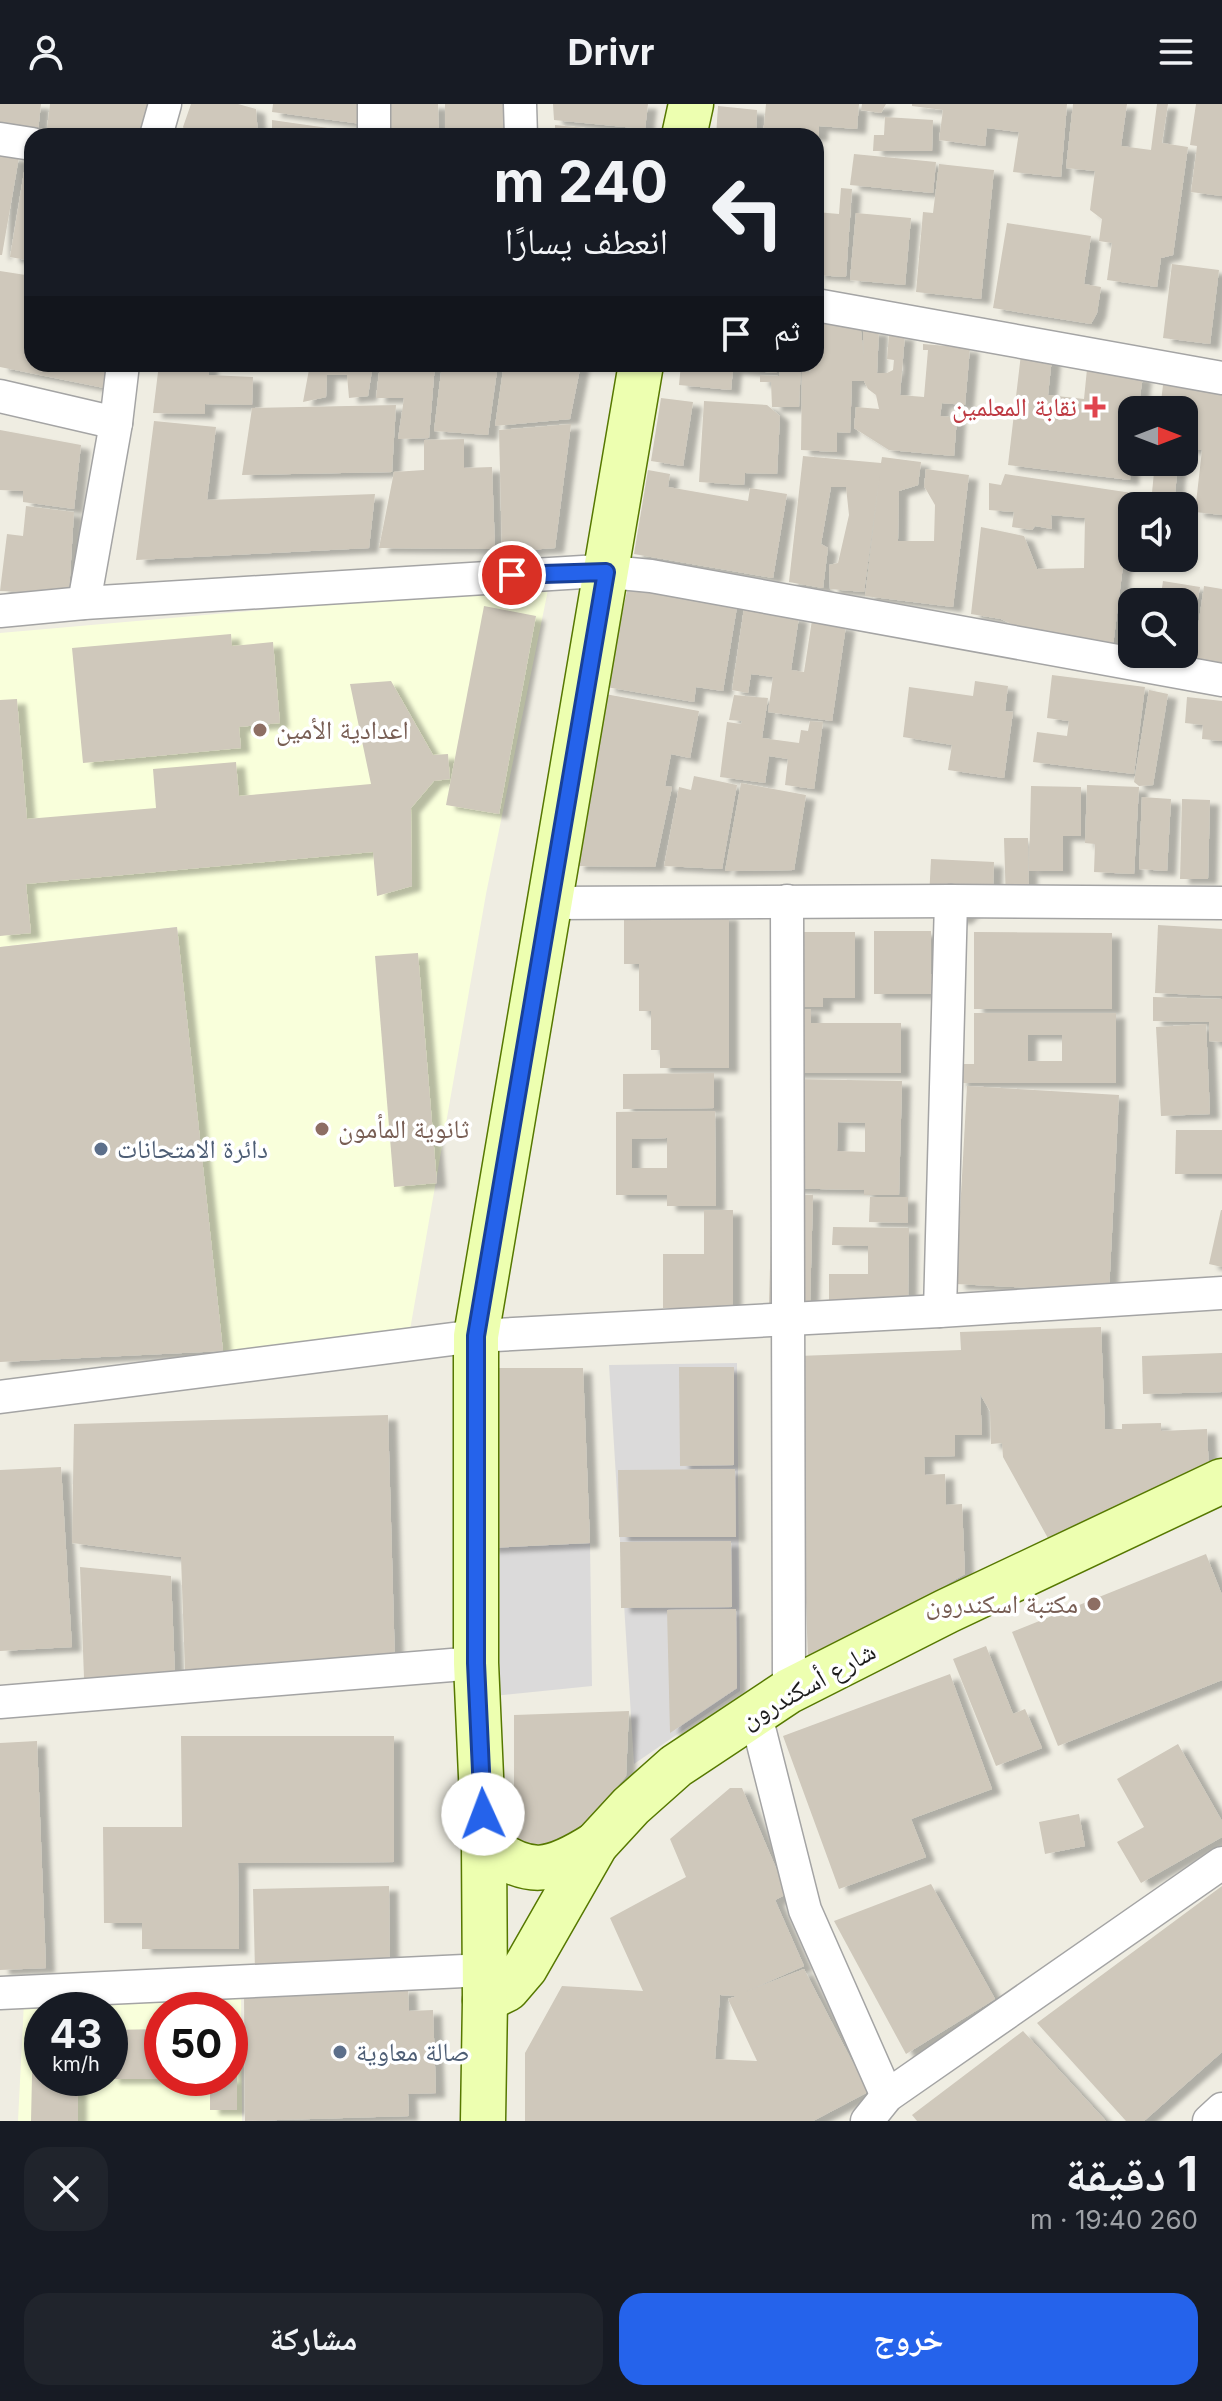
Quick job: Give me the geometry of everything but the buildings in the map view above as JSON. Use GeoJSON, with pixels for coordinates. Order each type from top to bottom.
{"type":"FeatureCollection","features":[{"type":"Feature","properties":{"kind":"main road"},"geometry":{"type":"LineString","coordinates":[[686,128],[691,104]]}},
{"type":"Feature","properties":{"kind":"main road"},"geometry":{"type":"LineString","coordinates":[[483,2121],[484,1844],[476,1663],[476,1336],[640,372]]}},
{"type":"Feature","properties":{"kind":"main road","name":"شارع أسكندرون"},"geometry":{"type":"LineString","coordinates":[[485,1985],[507,1989],[525,1968],[596,1844],[631,1806],[676,1766],[772,1702],[947,1611],[1222,1481]]}},
{"type":"Feature","properties":{"kind":"main road"},"geometry":{"type":"LineString","coordinates":[[484,1844],[508,1862],[537,1868],[566,1863],[596,1844]]}},
{"type":"Feature","properties":{"kind":"street"},"geometry":{"type":"LineString","coordinates":[[158,128],[165,104]]}},
{"type":"Feature","properties":{"kind":"street"},"geometry":{"type":"LineString","coordinates":[[374,104],[374,128]]}},
{"type":"Feature","properties":{"kind":"street"},"geometry":{"type":"LineString","coordinates":[[520,104],[521,128]]}},
{"type":"Feature","properties":{"kind":"street"},"geometry":{"type":"LineString","coordinates":[[0,139],[24,143]]}},
{"type":"Feature","properties":{"kind":"street"},"geometry":{"type":"LineString","coordinates":[[824,306],[1222,378]]}},
{"type":"Feature","properties":{"kind":"street"},"geometry":{"type":"LineString","coordinates":[[84,603],[122,372]]}},
{"type":"Feature","properties":{"kind":"street"},"geometry":{"type":"LineString","coordinates":[[0,396],[116,423]]}},
{"type":"Feature","properties":{"kind":"street"},"geometry":{"type":"LineString","coordinates":[[0,611],[543,573],[606,572],[651,576],[1222,680]]}},
{"type":"Feature","properties":{"kind":"street"},"geometry":{"type":"LineString","coordinates":[[787,901],[787,1319],[772,1702],[805,1910],[887,2096]]}},
{"type":"Feature","properties":{"kind":"street"},"geometry":{"type":"LineString","coordinates":[[940,1311],[951,901]]}},
{"type":"Feature","properties":{"kind":"street"},"geometry":{"type":"LineString","coordinates":[[550,903],[1222,903]]}},
{"type":"Feature","properties":{"kind":"street"},"geometry":{"type":"LineString","coordinates":[[0,1397],[476,1336],[1222,1293]]}},
{"type":"Feature","properties":{"kind":"street"},"geometry":{"type":"LineString","coordinates":[[0,1702],[476,1663]]}},
{"type":"Feature","properties":{"kind":"street"},"geometry":{"type":"LineString","coordinates":[[867,2121],[887,2096],[1222,1863]]}},
{"type":"Feature","properties":{"kind":"street"},"geometry":{"type":"LineString","coordinates":[[0,1993],[485,1985]]}},
{"type":"Feature","properties":{"kind":"street"},"geometry":{"type":"LineString","coordinates":[[1209,2121],[1222,2109]]}},
{"type":"Feature","properties":{"kind":"shaded area"},"geometry":{"type":"Polygon","coordinates":[[[549,585],[486,894],[410,1330],[383,1338],[223,1351],[177,927],[0,947],[0,633],[549,585]]]}},
{"type":"Feature","properties":{"kind":"shaded area"},"geometry":{"type":"Polygon","coordinates":[[[737,1363],[740,1691],[634,1764],[609,1365],[737,1363]]]}},
{"type":"Feature","properties":{"kind":"shaded area"},"geometry":{"type":"Polygon","coordinates":[[[590,1543],[592,1686],[494,1696],[488,1548],[590,1543]]]}},
{"type":"Feature","properties":{"kind":"shaded area"},"geometry":{"type":"Polygon","coordinates":[[[144,1996],[144,2096],[242,2096],[242,2121],[18,2121],[24,2002],[24,2096],[128,2096],[128,1997],[144,1996]]]}},
{"type":"Feature","properties":{"kind":"place","name":"نقابة المعلمين"},"geometry":{"type":"Point","coordinates":[1095,407]}},
{"type":"Feature","properties":{"kind":"place","name":"اعدادية الأمين"},"geometry":{"type":"Point","coordinates":[260,730]}},
{"type":"Feature","properties":{"kind":"place","name":"ثانوية المأمون"},"geometry":{"type":"Point","coordinates":[322,1129]}},
{"type":"Feature","properties":{"kind":"place","name":"دائرة الامتحانات"},"geometry":{"type":"Point","coordinates":[101,1149]}},
{"type":"Feature","properties":{"kind":"place","name":"مكتبة اسكندرون"},"geometry":{"type":"Point","coordinates":[1094,1604]}},
{"type":"Feature","properties":{"kind":"place","name":"صالة معاوية"},"geometry":{"type":"Point","coordinates":[340,2052]}},
{"type":"Feature","properties":{"kind":"route"},"geometry":{"type":"LineString","coordinates":[[483,1814],[476,1663],[476,1336],[606,572],[512,575]]}}]}
